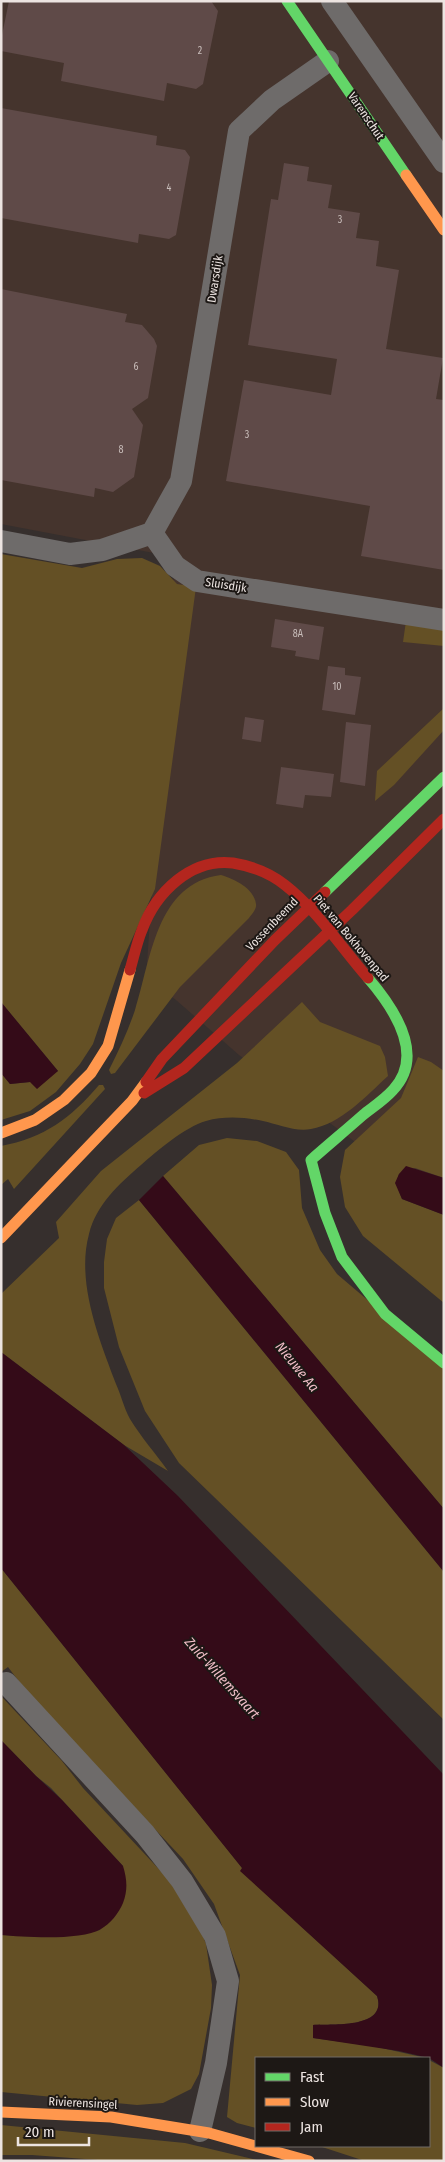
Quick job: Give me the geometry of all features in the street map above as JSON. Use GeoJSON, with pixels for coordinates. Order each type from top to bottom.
{"type":"FeatureCollection","features":[{"type":"Feature","properties":{"kind":"main road","name":"Varenschut"},"geometry":{"type":"LineString","coordinates":[[288,1],[444,230]]}},
{"type":"Feature","properties":{"kind":"main road","name":"Vossenbeemd"},"geometry":{"type":"LineString","coordinates":[[1,1238],[132,1101],[162,1059],[308,908],[444,776]]}},
{"type":"Feature","properties":{"kind":"main road","name":"Vossenbeemd"},"geometry":{"type":"LineString","coordinates":[[132,1101],[184,1068],[444,819]]}},
{"type":"Feature","properties":{"kind":"main road","name":"Piet van Bokhovenpad"},"geometry":{"type":"LineString","coordinates":[[1,1133],[36,1120],[64,1100],[90,1073],[108,1046],[142,929],[150,913],[163,895],[183,874],[194,869],[226,862],[241,864],[266,873],[294,892],[372,982],[392,1012],[404,1038],[407,1066],[402,1078],[393,1090],[311,1160],[325,1213],[342,1257],[385,1314],[444,1363]]}},
{"type":"Feature","properties":{"kind":"main road","name":"Rivierensingel"},"geometry":{"type":"LineString","coordinates":[[1,2112],[111,2117],[200,2131],[255,2146]]}},
{"type":"Feature","properties":{"kind":"main road","name":"Rivierensingel"},"geometry":{"type":"LineString","coordinates":[[258,2147],[309,2161]]}},
{"type":"Feature","properties":{"kind":"street"},"geometry":{"type":"LineString","coordinates":[[332,1],[444,162]]}},
{"type":"Feature","properties":{"kind":"street","name":"Dwarsdijk"},"geometry":{"type":"LineString","coordinates":[[152,533],[181,482],[239,131],[272,100],[328,61]]}},
{"type":"Feature","properties":{"kind":"street"},"geometry":{"type":"LineString","coordinates":[[1,541],[70,554],[102,550],[152,533]]}},
{"type":"Feature","properties":{"kind":"street","name":"Sluisdijk"},"geometry":{"type":"LineString","coordinates":[[152,533],[175,566],[197,581],[444,620]]}},
{"type":"Feature","properties":{"kind":"street"},"geometry":{"type":"LineString","coordinates":[[6,1683],[145,1834],[182,1881],[215,1936],[228,1980],[216,2063],[200,2131]]}},
{"type":"Feature","properties":{"kind":"shaded area"},"geometry":{"type":"Polygon","coordinates":[[[1,1],[444,1],[444,1186],[386,1165],[239,1055],[176,1000],[146,978],[175,557],[1,524],[1,1]]]}},
{"type":"Feature","properties":{"kind":"shaded area"},"geometry":{"type":"Polygon","coordinates":[[[1,554],[82,568],[117,559],[142,558],[160,566],[177,584],[196,587],[155,889],[121,963],[93,1044],[80,1064],[56,1092],[30,1111],[1,1120],[1,1073],[10,1084],[30,1082],[58,1071],[1,1002],[1,554]]]}},
{"type":"Feature","properties":{"kind":"shaded area"},"geometry":{"type":"Polygon","coordinates":[[[406,621],[444,627],[444,646],[403,642],[406,621]]]}},
{"type":"Feature","properties":{"kind":"shaded area"},"geometry":{"type":"Polygon","coordinates":[[[444,708],[444,730],[394,785],[375,801],[377,771],[444,708]]]}},
{"type":"Feature","properties":{"kind":"shaded area"},"geometry":{"type":"Polygon","coordinates":[[[221,875],[243,885],[252,893],[256,906],[255,910],[180,987],[115,1073],[111,1074],[109,1070],[132,1018],[152,947],[169,908],[182,892],[199,881],[221,875]]]}},
{"type":"Feature","properties":{"kind":"shaded area"},"geometry":{"type":"Polygon","coordinates":[[[302,1002],[320,1022],[380,1046],[385,1057],[388,1076],[343,1115],[322,1126],[311,1129],[305,1130],[241,1118],[213,1119],[189,1128],[133,1172],[109,1196],[92,1223],[86,1252],[85,1271],[91,1310],[103,1348],[130,1419],[168,1471],[124,1445],[1,1352],[1,1294],[59,1238],[56,1222],[101,1171],[237,1063],[302,1002]]]}},
{"type":"Feature","properties":{"kind":"shaded area"},"geometry":{"type":"Polygon","coordinates":[[[418,1057],[431,1062],[444,1071],[444,1178],[415,1168],[399,1174],[396,1183],[402,1199],[444,1215],[444,1303],[363,1236],[345,1207],[340,1177],[345,1150],[401,1098],[418,1057]]]}},
{"type":"Feature","properties":{"kind":"shaded area"},"geometry":{"type":"Polygon","coordinates":[[[99,1085],[103,1085],[105,1089],[14,1189],[8,1179],[1,1185],[1,1146],[31,1138],[56,1125],[89,1097],[99,1085]]]}},
{"type":"Feature","properties":{"kind":"shaded area"},"geometry":{"type":"Polygon","coordinates":[[[227,1138],[257,1141],[286,1152],[299,1170],[302,1208],[320,1250],[337,1274],[444,1365],[444,1509],[163,1176],[199,1145],[227,1138]]]}},
{"type":"Feature","properties":{"kind":"shaded area"},"geometry":{"type":"Polygon","coordinates":[[[139,1200],[444,1572],[444,1720],[179,1463],[145,1411],[119,1347],[104,1288],[104,1262],[107,1239],[116,1218],[139,1200]]]}},
{"type":"Feature","properties":{"kind":"shaded area"},"geometry":{"type":"Polygon","coordinates":[[[1,1568],[243,1869],[241,1871],[377,1996],[378,2007],[374,2014],[367,2019],[345,2024],[314,2025],[313,2038],[373,2046],[422,2057],[255,2057],[255,2128],[237,2123],[227,2117],[240,1975],[214,1904],[183,1859],[30,1696],[8,1667],[1,1672],[1,1568]]]}},
{"type":"Feature","properties":{"kind":"shaded area"},"geometry":{"type":"Polygon","coordinates":[[[1,1696],[169,1880],[197,1920],[206,1944],[212,1985],[211,2008],[199,2074],[191,2089],[163,2103],[137,2105],[1,2092],[1,1935],[51,1936],[100,1930],[123,1866],[51,1788],[36,1776],[1,1740],[1,1696]]]}},
{"type":"Feature","properties":{"kind":"shaded area"},"geometry":{"type":"Polygon","coordinates":[[[430,2061],[444,2068],[444,2161],[365,2161],[322,2147],[430,2147],[430,2061]]]}},
{"type":"Feature","properties":{"kind":"shaded area"},"geometry":{"type":"Polygon","coordinates":[[[1,2125],[185,2143],[261,2161],[111,2161],[32,2155],[1,2155],[1,2125]]]}},
{"type":"Feature","properties":{"kind":"water"},"geometry":{"type":"Polygon","coordinates":[[[1,1002],[58,1071],[37,1089],[30,1082],[10,1084],[1,1073],[1,1002]]]}},
{"type":"Feature","properties":{"kind":"water"},"geometry":{"type":"Polygon","coordinates":[[[406,1166],[444,1178],[444,1215],[402,1199],[395,1183],[399,1174],[406,1166]]]}},
{"type":"Feature","properties":{"kind":"water","name":"Nieuwe Aa"},"geometry":{"type":"Polygon","coordinates":[[[163,1176],[444,1509],[444,1572],[139,1200],[163,1176]]]}},
{"type":"Feature","properties":{"kind":"water","name":"Zuid-Willemsvaart"},"geometry":{"type":"Polygon","coordinates":[[[1,1352],[124,1445],[178,1496],[444,1775],[444,2068],[430,2057],[313,2038],[313,2025],[344,2024],[367,2019],[374,2014],[378,2007],[377,1996],[240,1871],[242,1868],[1,1568],[1,1352]]]}},
{"type":"Feature","properties":{"kind":"water"},"geometry":{"type":"Polygon","coordinates":[[[1,1740],[62,1800],[123,1866],[126,1894],[123,1903],[114,1918],[101,1929],[92,1933],[67,1937],[1,1935],[1,1740]]]}},
{"type":"Feature","properties":{"kind":"building"},"geometry":{"type":"Polygon","coordinates":[[[9,1],[211,1],[218,11],[203,84],[196,89],[167,83],[164,101],[61,81],[64,63],[1,51],[1,40],[9,1]]]}},
{"type":"Feature","properties":{"kind":"building"},"geometry":{"type":"Polygon","coordinates":[[[1,108],[157,136],[156,145],[185,150],[190,157],[176,235],[169,239],[139,234],[138,243],[1,218],[1,108]]]}},
{"type":"Feature","properties":{"kind":"building"},"geometry":{"type":"Polygon","coordinates":[[[284,163],[309,167],[307,181],[332,185],[328,208],[360,213],[356,238],[379,241],[376,266],[399,270],[386,349],[443,358],[436,399],[444,400],[444,570],[361,556],[370,506],[226,481],[244,380],[331,395],[337,359],[248,345],[271,199],[278,200],[284,163]]]}},
{"type":"Feature","properties":{"kind":"building"},"geometry":{"type":"Polygon","coordinates":[[[1,289],[127,314],[125,322],[142,325],[154,339],[157,346],[148,398],[132,409],[143,425],[134,477],[113,492],[95,488],[94,497],[1,480],[1,289]]]}},
{"type":"Feature","properties":{"kind":"building"},"geometry":{"type":"Polygon","coordinates":[[[275,619],[324,627],[319,660],[295,656],[296,651],[271,647],[275,619]]]}},
{"type":"Feature","properties":{"kind":"building"},"geometry":{"type":"Polygon","coordinates":[[[328,666],[345,668],[345,675],[361,677],[355,715],[322,710],[328,666]]]}},
{"type":"Feature","properties":{"kind":"building"},"geometry":{"type":"Polygon","coordinates":[[[245,717],[264,720],[261,742],[242,739],[245,717]]]}},
{"type":"Feature","properties":{"kind":"building"},"geometry":{"type":"Polygon","coordinates":[[[346,722],[371,725],[365,786],[340,782],[346,722]]]}},
{"type":"Feature","properties":{"kind":"building"},"geometry":{"type":"Polygon","coordinates":[[[281,767],[334,774],[331,797],[305,795],[303,808],[276,804],[281,767]]]}},
{"type":"Feature","properties":{"kind":"traffic: fast"},"geometry":{"type":"LineString","coordinates":[[287,1],[406,175]]}},
{"type":"Feature","properties":{"kind":"traffic: fast"},"geometry":{"type":"LineString","coordinates":[[325,892],[444,777]]}},
{"type":"Feature","properties":{"kind":"traffic: fast"},"geometry":{"type":"LineString","coordinates":[[368,978],[396,1017],[406,1047],[407,1062],[402,1076],[393,1090],[311,1160],[325,1213],[342,1257],[385,1314],[444,1363]]}},
{"type":"Feature","properties":{"kind":"traffic: slow"},"geometry":{"type":"LineString","coordinates":[[406,175],[444,230]]}},
{"type":"Feature","properties":{"kind":"traffic: slow"},"geometry":{"type":"LineString","coordinates":[[1,1133],[35,1120],[64,1100],[91,1073],[108,1046],[130,970]]}},
{"type":"Feature","properties":{"kind":"traffic: slow"},"geometry":{"type":"LineString","coordinates":[[1,1238],[132,1101],[146,1082]]}},
{"type":"Feature","properties":{"kind":"traffic: slow"},"geometry":{"type":"LineString","coordinates":[[1,2112],[111,2117],[209,2133],[255,2146]]}},
{"type":"Feature","properties":{"kind":"traffic: slow"},"geometry":{"type":"LineString","coordinates":[[259,2147],[309,2161]]}},
{"type":"Feature","properties":{"kind":"traffic: jam"},"geometry":{"type":"LineString","coordinates":[[144,1093],[184,1068],[352,910],[444,819]]}},
{"type":"Feature","properties":{"kind":"traffic: jam"},"geometry":{"type":"LineString","coordinates":[[130,970],[148,916],[166,891],[177,880],[203,866],[233,863],[267,874],[297,895],[318,917],[368,978]]}},
{"type":"Feature","properties":{"kind":"traffic: jam"},"geometry":{"type":"LineString","coordinates":[[146,1082],[162,1059],[275,940],[325,892]]}}]}
